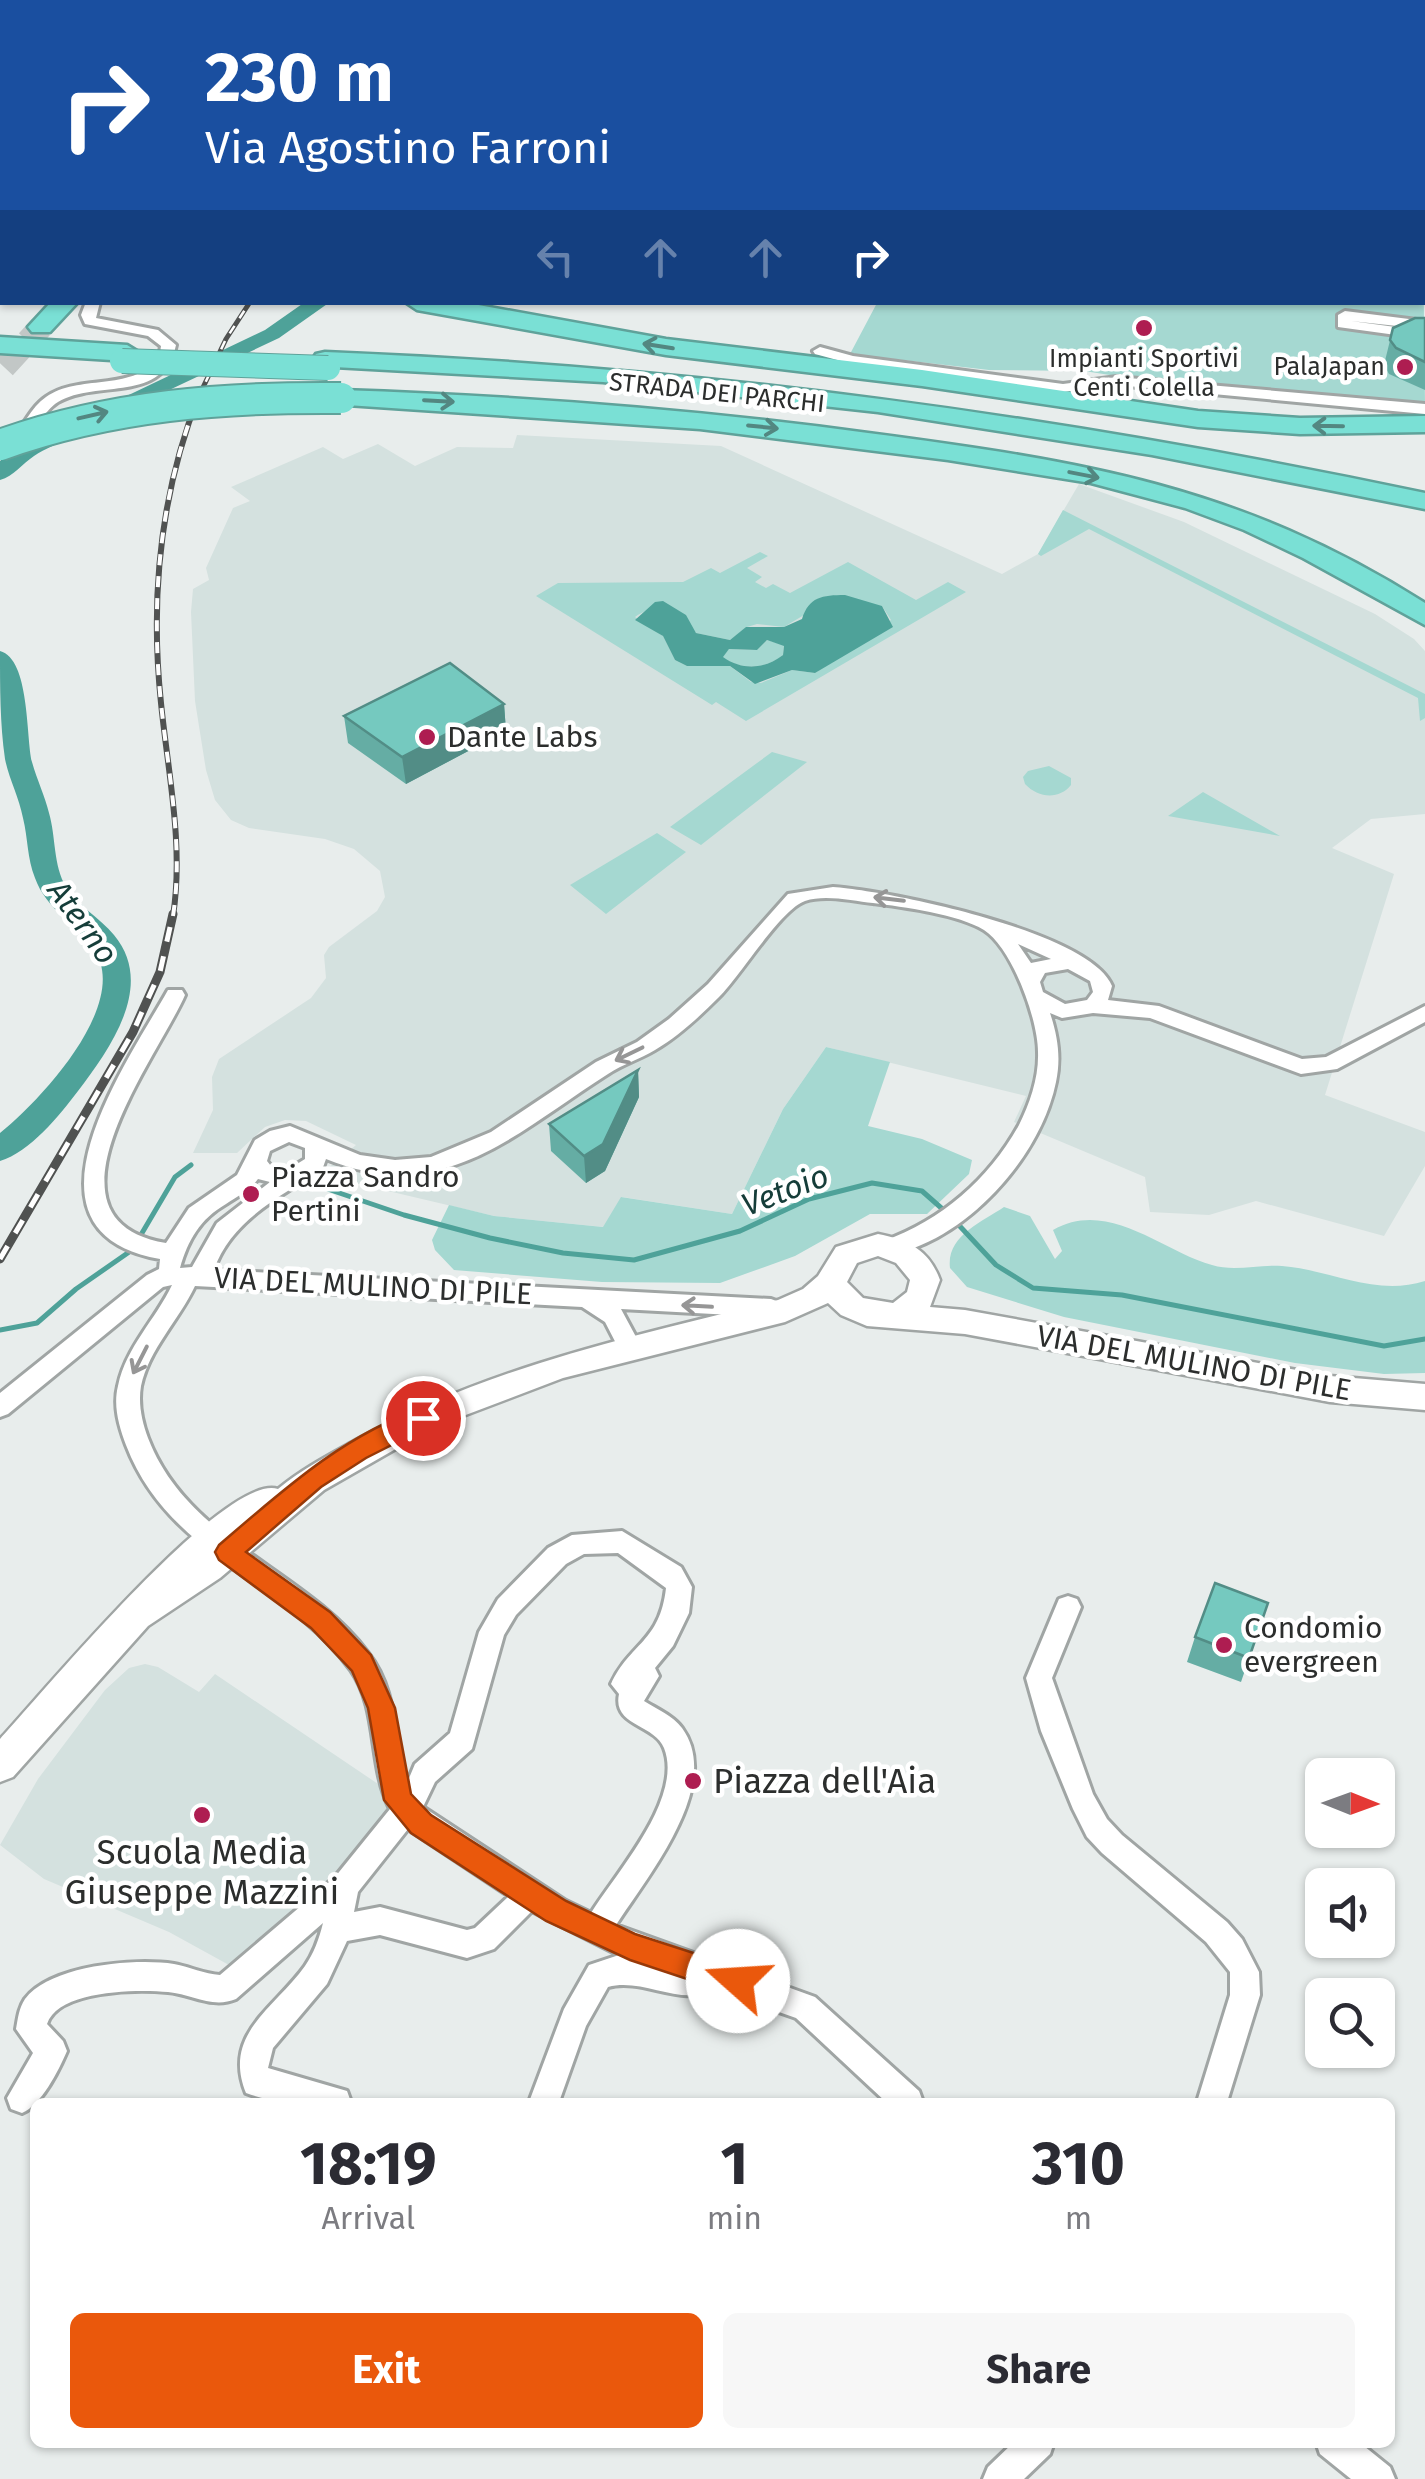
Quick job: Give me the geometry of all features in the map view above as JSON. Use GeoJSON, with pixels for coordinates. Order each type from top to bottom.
{"type":"FeatureCollection","features":[{"type":"Feature","properties":{"kind":"highway"},"geometry":{"type":"LineString","coordinates":[[41,327],[63,305]]}},
{"type":"Feature","properties":{"kind":"highway"},"geometry":{"type":"LineString","coordinates":[[434,305],[666,347],[936,380],[1198,419],[1300,426],[1425,424]]}},
{"type":"Feature","properties":{"kind":"highway","name":"STRADA DEI PARCHI"},"geometry":{"type":"LineString","coordinates":[[1,359],[125,357],[565,370],[794,391],[1034,425],[1425,501]]}},
{"type":"Feature","properties":{"kind":"highway","name":"STRADA DEI PARCHI"},"geometry":{"type":"LineString","coordinates":[[327,364],[636,383],[868,408],[1138,451],[1425,510]]}},
{"type":"Feature","properties":{"kind":"highway"},"geometry":{"type":"LineString","coordinates":[[8,447],[69,420],[146,404],[216,397],[341,398],[564,409],[745,425],[1066,472],[1160,492],[1225,513],[1314,554],[1420,612]]}},
{"type":"Feature","properties":{"kind":"street"},"geometry":{"type":"LineString","coordinates":[[531,0],[542,0]]}},
{"type":"Feature","properties":{"kind":"street"},"geometry":{"type":"LineString","coordinates":[[8,447],[53,399],[86,388],[138,381],[155,372],[169,357],[169,346],[156,334],[90,321],[92,305]]}},
{"type":"Feature","properties":{"kind":"street"},"geometry":{"type":"LineString","coordinates":[[1425,326],[1345,315],[1343,324],[1425,335]]}},
{"type":"Feature","properties":{"kind":"street"},"geometry":{"type":"LineString","coordinates":[[820,351],[852,360],[1063,388],[1117,381],[1425,409]]}},
{"type":"Feature","properties":{"kind":"street"},"geometry":{"type":"LineString","coordinates":[[904,2098],[805,2007],[640,1950],[596,1930],[529,1896],[406,1811],[394,1786],[382,1708],[362,1663],[320,1620],[174,1508],[156,1484],[136,1443],[128,1401],[136,1366],[182,1270],[196,1215],[249,1180],[263,1144],[281,1135],[302,1135],[356,1165],[388,1169],[437,1164],[476,1150],[537,1115],[600,1069],[654,1041],[687,1016],[745,958],[795,898],[825,893],[896,899],[984,921],[1079,964],[1152,1011],[1300,1066],[1330,1064],[1425,1013]]}},
{"type":"Feature","properties":{"kind":"street"},"geometry":{"type":"LineString","coordinates":[[984,921],[1012,948],[1032,989],[1050,1054]]}},
{"type":"Feature","properties":{"kind":"street"},"geometry":{"type":"LineString","coordinates":[[1079,964],[1046,964],[1032,974],[1032,989],[1050,1008],[1152,1011]]}},
{"type":"Feature","properties":{"kind":"street"},"geometry":{"type":"LineString","coordinates":[[749,1322],[856,1312],[891,1316],[920,1299],[915,1259],[938,1228],[1006,1161],[1026,1131],[1058,1036],[1103,993],[1100,978]]}},
{"type":"Feature","properties":{"kind":"street","name":"VIA DEL MULINO DI PILE"},"geometry":{"type":"LineString","coordinates":[[175,995],[158,1032],[117,1096],[98,1152],[94,1192],[98,1214],[112,1230],[182,1270],[578,1299],[733,1308],[795,1306]]}},
{"type":"Feature","properties":{"kind":"street"},"geometry":{"type":"LineString","coordinates":[[0,1406],[155,1281],[182,1270],[242,1212],[316,1162],[316,1146]]}},
{"type":"Feature","properties":{"kind":"street"},"geometry":{"type":"LineString","coordinates":[[256,1159],[258,1168],[268,1176],[298,1176]]}},
{"type":"Feature","properties":{"kind":"street"},"geometry":{"type":"LineString","coordinates":[[223,1196],[244,1196],[248,1202],[242,1212]]}},
{"type":"Feature","properties":{"kind":"street"},"geometry":{"type":"LineString","coordinates":[[0,1766],[62,1693],[141,1614],[219,1545],[371,1444],[519,1379],[630,1348],[749,1322],[795,1306],[832,1282],[840,1260],[862,1247],[915,1259]]}},
{"type":"Feature","properties":{"kind":"street"},"geometry":{"type":"LineString","coordinates":[[915,1259],[938,1305],[965,1322]]}},
{"type":"Feature","properties":{"kind":"street"},"geometry":{"type":"LineString","coordinates":[[832,1282],[836,1294],[856,1312]]}},
{"type":"Feature","properties":{"kind":"street","name":"VIA DEL MULINO DI PILE"},"geometry":{"type":"LineString","coordinates":[[578,1299],[614,1316],[630,1348]]}},
{"type":"Feature","properties":{"kind":"street","name":"VIA DEL MULINO DI PILE"},"geometry":{"type":"LineString","coordinates":[[891,1316],[965,1322],[1330,1389],[1425,1397]]}},
{"type":"Feature","properties":{"kind":"street"},"geometry":{"type":"LineString","coordinates":[[22,2098],[51,2057],[48,2044],[29,2024],[38,2004],[57,1992],[133,1976],[176,1978],[226,1989],[345,1886],[406,1811],[425,1773],[462,1740],[492,1632],[507,1607],[557,1556],[581,1543],[622,1542],[672,1575],[679,1587],[676,1614],[664,1638],[624,1684]]}},
{"type":"Feature","properties":{"kind":"street"},"geometry":{"type":"LineString","coordinates":[[1068,1607],[1039,1678],[1082,1801],[1094,1824],[1124,1857],[1218,1934],[1242,1964],[1245,1995],[1213,2098]]}},
{"type":"Feature","properties":{"kind":"street"},"geometry":{"type":"LineString","coordinates":[[596,1930],[651,1849],[681,1777],[678,1744],[670,1732],[634,1709],[630,1700],[673,1644]]}},
{"type":"Feature","properties":{"kind":"street"},"geometry":{"type":"LineString","coordinates":[[322,2098],[253,2078],[256,2057],[280,2012],[316,1976],[336,1928],[345,1886]]}},
{"type":"Feature","properties":{"kind":"street"},"geometry":{"type":"LineString","coordinates":[[336,1928],[380,1921],[468,1944],[484,1939],[529,1896]]}},
{"type":"Feature","properties":{"kind":"street"},"geometry":{"type":"LineString","coordinates":[[545,2098],[574,2019],[599,1976],[625,1968],[696,1983],[702,1981],[706,1970]]}},
{"type":"Feature","properties":{"kind":"street"},"geometry":{"type":"LineString","coordinates":[[1000,2479],[1032,2448]]}},
{"type":"Feature","properties":{"kind":"street"},"geometry":{"type":"LineString","coordinates":[[1339,2448],[1378,2479]]}},
{"type":"Feature","properties":{"kind":"shaded area","name":"Impianti Sportivi Centi Colella"},"geometry":{"type":"Polygon","coordinates":[[[876,305],[1424,305],[1425,404],[1158,378],[1155,382],[1084,371],[989,370],[850,354],[876,305]]]}},
{"type":"Feature","properties":{"kind":"shaded area"},"geometry":{"type":"Polygon","coordinates":[[[517,435],[721,446],[1002,574],[1038,554],[1079,484],[1184,522],[1375,614],[1414,639],[1425,651],[1425,814],[1371,819],[1332,848],[1394,874],[1325,1095],[1425,1132],[1425,1166],[1384,1236],[1256,1201],[1209,1215],[1150,1212],[1145,1177],[1014,1122],[1026,1096],[826,1047],[783,1109],[732,1214],[622,1197],[604,1227],[494,1216],[350,1182],[326,1170],[356,1145],[306,1121],[285,1120],[265,1127],[237,1153],[193,1153],[213,1110],[212,1077],[219,1059],[311,998],[326,978],[324,955],[329,947],[377,911],[385,897],[380,871],[354,849],[325,839],[249,828],[231,820],[215,800],[195,701],[191,612],[193,589],[209,580],[206,568],[233,508],[250,501],[231,487],[323,447],[343,459],[378,444],[415,466],[457,447],[513,448],[517,435]]]}},
{"type":"Feature","properties":{"kind":"shaded area"},"geometry":{"type":"Polygon","coordinates":[[[1063,510],[1425,694],[1425,718],[1420,721],[1418,698],[1089,529],[1041,556],[1038,554],[1063,510]]]}},
{"type":"Feature","properties":{"kind":"shaded area"},"geometry":{"type":"Polygon","coordinates":[[[760,552],[768,556],[747,568],[762,577],[755,582],[766,588],[773,584],[790,593],[848,562],[916,600],[948,582],[966,592],[746,721],[716,702],[712,705],[536,596],[558,583],[683,582],[711,568],[720,573],[760,552]],[[882,606],[804,615],[784,627],[747,627],[730,640],[696,633],[684,615],[670,608],[651,609],[635,617],[663,636],[675,660],[687,666],[730,666],[751,682],[761,683],[792,670],[815,673],[891,620],[882,606]]]}},
{"type":"Feature","properties":{"kind":"shaded area"},"geometry":{"type":"Polygon","coordinates":[[[845,595],[882,606],[893,627],[815,673],[792,670],[755,684],[730,666],[687,666],[675,660],[663,636],[635,620],[655,602],[663,601],[686,615],[696,633],[730,640],[746,627],[784,627],[802,619],[808,606],[818,599],[845,595]],[[767,640],[757,650],[729,649],[723,657],[737,664],[760,666],[783,655],[784,646],[767,640]]]}},
{"type":"Feature","properties":{"kind":"shaded area"},"geometry":{"type":"Polygon","coordinates":[[[767,640],[784,645],[783,655],[769,663],[744,666],[722,657],[729,649],[757,650],[767,640]]]}},
{"type":"Feature","properties":{"kind":"shaded area"},"geometry":{"type":"Polygon","coordinates":[[[772,752],[807,762],[701,845],[670,827],[772,752]]]}},
{"type":"Feature","properties":{"kind":"shaded area"},"geometry":{"type":"Polygon","coordinates":[[[1049,766],[1071,778],[1066,790],[1048,795],[1025,784],[1023,777],[1028,771],[1049,766]]]}},
{"type":"Feature","properties":{"kind":"shaded area"},"geometry":{"type":"Polygon","coordinates":[[[1203,792],[1280,836],[1168,816],[1203,792]]]}},
{"type":"Feature","properties":{"kind":"shaded area"},"geometry":{"type":"Polygon","coordinates":[[[657,833],[686,852],[606,914],[570,885],[657,833]]]}},
{"type":"Feature","properties":{"kind":"shaded area"},"geometry":{"type":"Polygon","coordinates":[[[826,1047],[890,1062],[868,1126],[922,1139],[972,1160],[969,1174],[927,1214],[870,1214],[795,1256],[720,1283],[602,1282],[454,1270],[435,1250],[432,1240],[449,1205],[494,1216],[603,1227],[621,1197],[732,1214],[783,1109],[826,1047]]]}},
{"type":"Feature","properties":{"kind":"shaded area"},"geometry":{"type":"Polygon","coordinates":[[[1004,1207],[1030,1216],[1055,1259],[1062,1251],[1053,1230],[1094,1220],[1134,1230],[1221,1267],[1300,1268],[1389,1286],[1425,1281],[1425,1373],[1384,1374],[1295,1363],[1064,1317],[967,1287],[950,1268],[954,1247],[967,1231],[1004,1207]]]}},
{"type":"Feature","properties":{"kind":"shaded area","name":"Scuola Media Giuseppe Mazzini"},"geometry":{"type":"Polygon","coordinates":[[[145,1664],[158,1667],[199,1692],[215,1674],[384,1788],[390,1821],[379,1837],[243,1966],[229,1965],[169,1932],[44,1879],[0,1845],[38,1779],[105,1690],[129,1668],[145,1664]]]}},
{"type":"Feature","properties":{"kind":"building"},"geometry":{"type":"Polygon","coordinates":[[[1425,318],[1425,362],[1396,348],[1390,340],[1393,328],[1425,318]]]}},
{"type":"Feature","properties":{"kind":"building"},"geometry":{"type":"Polygon","coordinates":[[[450,663],[504,704],[402,757],[344,716],[450,663]]]}},
{"type":"Feature","properties":{"kind":"building"},"geometry":{"type":"Polygon","coordinates":[[[638,1070],[603,1144],[584,1156],[549,1124],[638,1070]]]}},
{"type":"Feature","properties":{"kind":"building"},"geometry":{"type":"Polygon","coordinates":[[[1215,1583],[1268,1603],[1249,1658],[1195,1637],[1215,1583]]]}},
{"type":"Feature","properties":{"kind":"waterway","name":"Aterno"},"geometry":{"type":"LineString","coordinates":[[102,413],[272,334],[316,305]]}},
{"type":"Feature","properties":{"kind":"waterway","name":"Aterno"},"geometry":{"type":"LineString","coordinates":[[0,473],[28,449],[58,435]]}},
{"type":"Feature","properties":{"kind":"waterway","name":"Aterno"},"geometry":{"type":"LineString","coordinates":[[0,659],[12,697],[19,763],[36,814],[47,874],[67,906],[110,950],[118,973],[115,1000],[85,1059],[41,1113],[0,1150]]}},
{"type":"Feature","properties":{"kind":"waterway","name":"Vetoio"},"geometry":{"type":"LineString","coordinates":[[0,1330],[37,1323],[76,1289],[132,1250],[175,1177],[191,1165]]}},
{"type":"Feature","properties":{"kind":"waterway","name":"Vetoio"},"geometry":{"type":"LineString","coordinates":[[310,1183],[404,1215],[490,1238],[563,1253],[634,1260],[740,1231],[809,1199],[872,1183],[922,1191],[947,1213]]}},
{"type":"Feature","properties":{"kind":"waterway","name":"Vetoio"},"geometry":{"type":"LineString","coordinates":[[955,1221],[996,1265],[1033,1288],[1122,1295],[1384,1346],[1425,1339]]}},
{"type":"Feature","properties":{"kind":"tunnel"},"geometry":{"type":"LineString","coordinates":[[4,367],[41,327]]}},
{"type":"Feature","properties":{"kind":"railway"},"geometry":{"type":"LineString","coordinates":[[198,398],[226,339],[248,305]]}},
{"type":"Feature","properties":{"kind":"railway"},"geometry":{"type":"LineString","coordinates":[[173,916],[176,836],[158,664],[158,586],[175,470],[199,395]]}},
{"type":"Feature","properties":{"kind":"railway"},"geometry":{"type":"LineString","coordinates":[[0,1259],[133,1032],[160,972],[173,914]]}},
{"type":"Feature","properties":{"kind":"place","name":"Impianti Sportivi Centi Colella"},"geometry":{"type":"Point","coordinates":[1144,328]}},
{"type":"Feature","properties":{"kind":"place","name":"PalaJapan"},"geometry":{"type":"Point","coordinates":[1405,367]}},
{"type":"Feature","properties":{"kind":"place","name":"Dante Labs"},"geometry":{"type":"Point","coordinates":[427,737]}},
{"type":"Feature","properties":{"kind":"place","name":"Piazza Sandro Pertini"},"geometry":{"type":"Point","coordinates":[251,1194]}},
{"type":"Feature","properties":{"kind":"place","name":"Condomio evergreen"},"geometry":{"type":"Point","coordinates":[1224,1645]}},
{"type":"Feature","properties":{"kind":"place","name":"Piazza dell'Aia"},"geometry":{"type":"Point","coordinates":[693,1781]}},
{"type":"Feature","properties":{"kind":"place","name":"Scuola Media Giuseppe Mazzini"},"geometry":{"type":"Point","coordinates":[202,1815]}},
{"type":"Feature","properties":{"kind":"route"},"geometry":{"type":"LineString","coordinates":[[423,1418],[312,1480],[228,1552],[320,1620],[362,1663],[382,1708],[398,1800],[421,1824],[556,1911],[630,1946],[738,1981]]}}]}
